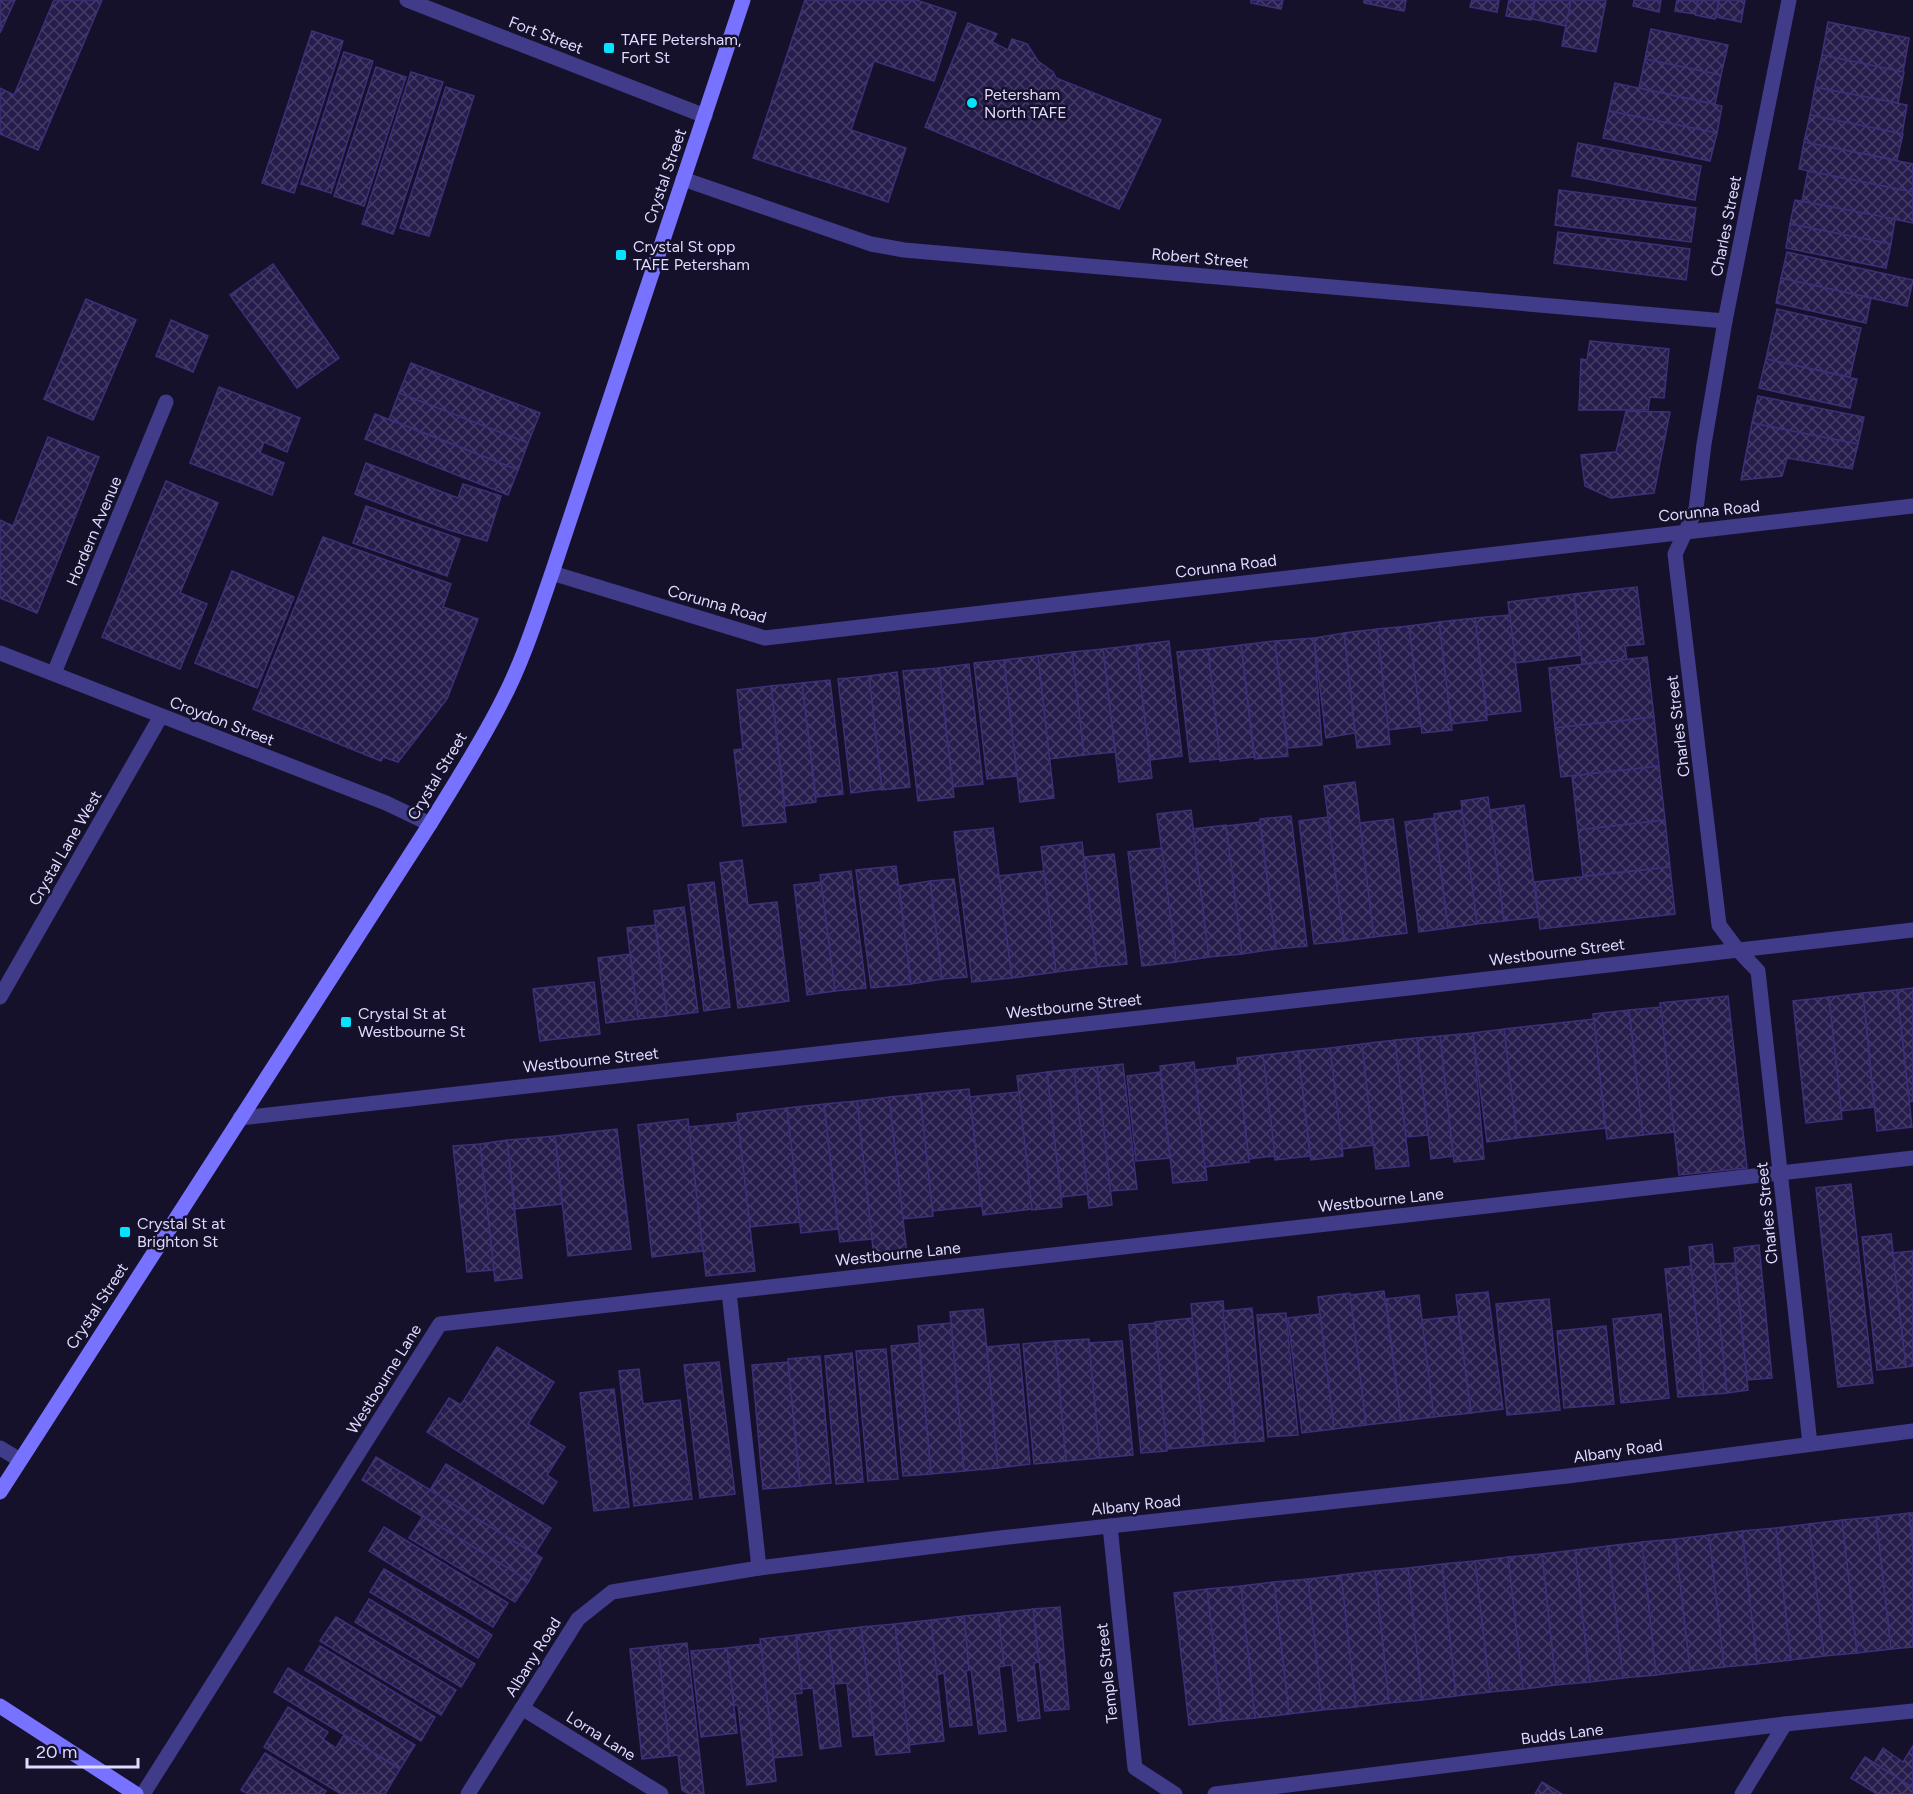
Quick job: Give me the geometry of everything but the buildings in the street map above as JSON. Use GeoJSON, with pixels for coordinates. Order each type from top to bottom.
{"type":"FeatureCollection","features":[{"type":"Feature","properties":{"kind":"main road","name":"Crystal Street"},"geometry":{"type":"LineString","coordinates":[[0,1492],[430,824],[503,700],[534,626],[743,0]]}},
{"type":"Feature","properties":{"kind":"main road"},"geometry":{"type":"LineString","coordinates":[[0,1706],[136,1794]]}},
{"type":"Feature","properties":{"kind":"street","name":"Fort Street"},"geometry":{"type":"LineString","coordinates":[[408,0],[705,116]]}},
{"type":"Feature","properties":{"kind":"street","name":"Charles Street"},"geometry":{"type":"LineString","coordinates":[[1789,0],[1725,321],[1704,444],[1696,509],[1676,554],[1719,925],[1758,971],[1810,1444]]}},
{"type":"Feature","properties":{"kind":"street","name":"Robert Street"},"geometry":{"type":"LineString","coordinates":[[683,179],[871,244],[904,250],[1725,321]]}},
{"type":"Feature","properties":{"kind":"street","name":"Hordern Avenue"},"geometry":{"type":"LineString","coordinates":[[54,673],[166,402]]}},
{"type":"Feature","properties":{"kind":"street","name":"Corunna Road"},"geometry":{"type":"LineString","coordinates":[[552,573],[765,638],[1913,506]]}},
{"type":"Feature","properties":{"kind":"street","name":"Croydon Street"},"geometry":{"type":"LineString","coordinates":[[0,653],[386,803],[430,824]]}},
{"type":"Feature","properties":{"kind":"street","name":"Crystal Lane West"},"geometry":{"type":"LineString","coordinates":[[0,998],[161,716]]}},
{"type":"Feature","properties":{"kind":"street","name":"Westbourne Street"},"geometry":{"type":"LineString","coordinates":[[240,1118],[1913,930]]}},
{"type":"Feature","properties":{"kind":"street","name":"Westbourne Lane"},"geometry":{"type":"LineString","coordinates":[[143,1794],[440,1324],[1913,1158]]}},
{"type":"Feature","properties":{"kind":"street"},"geometry":{"type":"LineString","coordinates":[[729,1292],[759,1568]]}},
{"type":"Feature","properties":{"kind":"street","name":"Albany Road"},"geometry":{"type":"LineString","coordinates":[[468,1794],[578,1619],[612,1592],[759,1568],[1110,1526],[1568,1476],[1913,1431]]}},
{"type":"Feature","properties":{"kind":"street"},"geometry":{"type":"LineString","coordinates":[[0,1448],[20,1460]]}},
{"type":"Feature","properties":{"kind":"street","name":"Temple Street"},"geometry":{"type":"LineString","coordinates":[[1110,1526],[1134,1768],[1175,1794]]}},
{"type":"Feature","properties":{"kind":"street","name":"Lorna Lane"},"geometry":{"type":"LineString","coordinates":[[522,1708],[661,1794]]}},
{"type":"Feature","properties":{"kind":"street","name":"Budds Lane"},"geometry":{"type":"LineString","coordinates":[[1215,1794],[1785,1724],[1913,1711]]}},
{"type":"Feature","properties":{"kind":"street"},"geometry":{"type":"LineString","coordinates":[[1742,1794],[1785,1724]]}},
{"type":"Feature","properties":{"kind":"place","name":"TAFE Petersham, Fort St"},"geometry":{"type":"Point","coordinates":[609,48]}},
{"type":"Feature","properties":{"kind":"place","name":"Petersham North TAFE"},"geometry":{"type":"Point","coordinates":[972,103]}},
{"type":"Feature","properties":{"kind":"place","name":"Crystal St opp TAFE Petersham"},"geometry":{"type":"Point","coordinates":[621,255]}},
{"type":"Feature","properties":{"kind":"place","name":"Crystal St at Westbourne St"},"geometry":{"type":"Point","coordinates":[346,1022]}},
{"type":"Feature","properties":{"kind":"place","name":"Crystal St at Brighton St"},"geometry":{"type":"Point","coordinates":[125,1232]}}]}
